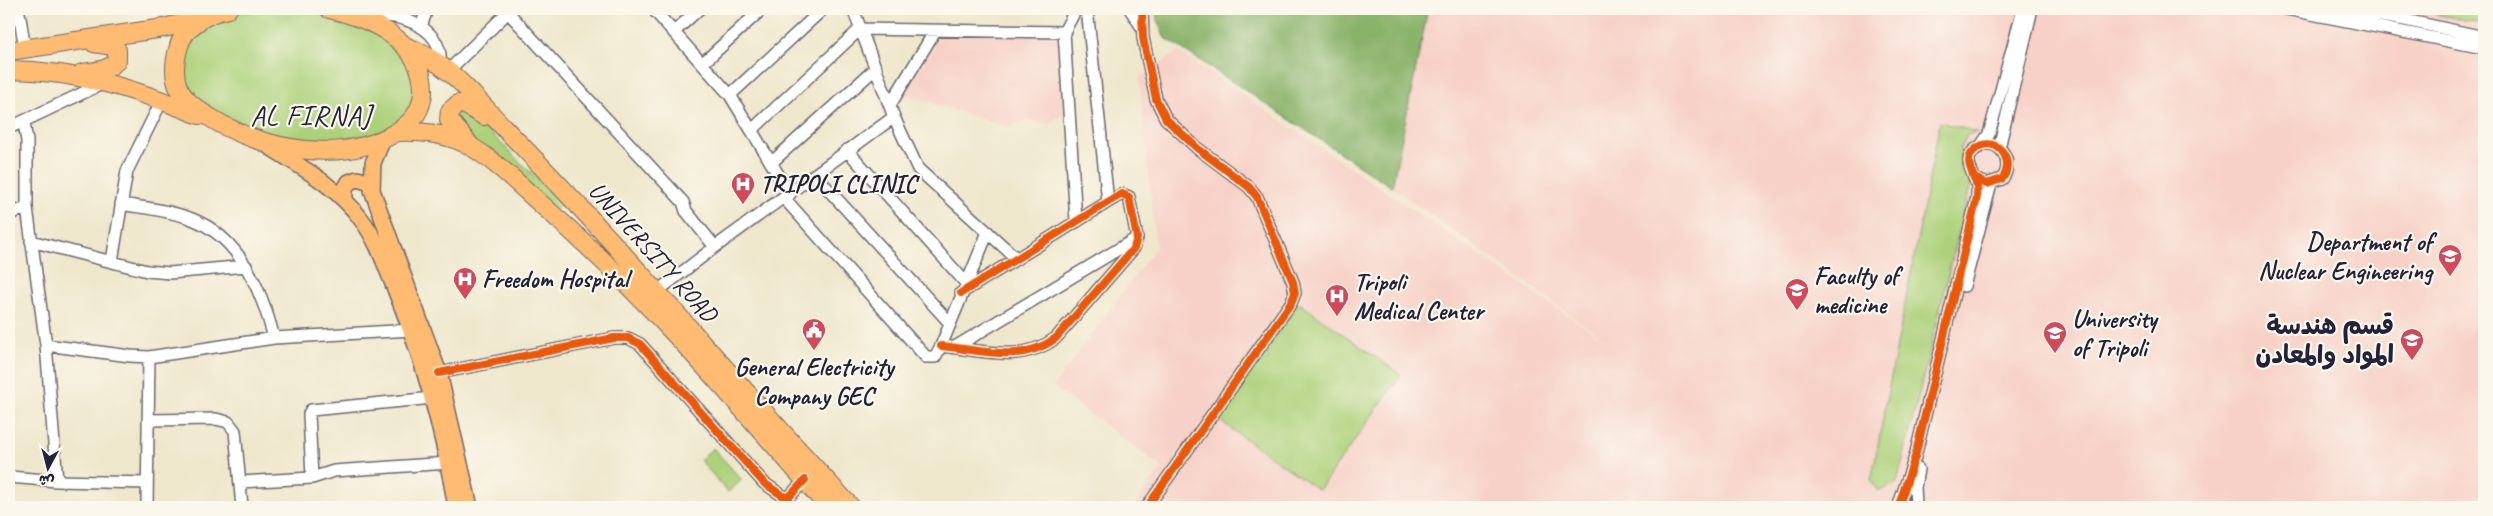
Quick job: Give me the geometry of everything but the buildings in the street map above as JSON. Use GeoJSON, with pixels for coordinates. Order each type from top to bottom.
{"type":"FeatureCollection","features":[{"type":"Feature","properties":{"kind":"highway"},"geometry":{"type":"LineString","coordinates":[[17,50],[164,28],[225,9]]}},
{"type":"Feature","properties":{"kind":"highway"},"geometry":{"type":"LineString","coordinates":[[9,70],[74,74],[108,82],[162,100],[260,141],[292,149],[354,148],[390,136],[419,111],[423,96],[420,68],[405,46],[378,26],[350,13],[329,9]]}},
{"type":"Feature","properties":{"kind":"highway"},"geometry":{"type":"LineString","coordinates":[[204,17],[184,34],[177,54],[175,72],[178,87],[189,102],[220,123]]}},
{"type":"Feature","properties":{"kind":"highway"},"geometry":{"type":"LineString","coordinates":[[70,42],[114,46],[118,55],[115,64],[109,67],[74,74]]}},
{"type":"Feature","properties":{"kind":"highway","name":"UNIVERSITY ROAD"},"geometry":{"type":"LineString","coordinates":[[405,46],[423,53],[444,68],[566,192],[655,293],[851,507]]}},
{"type":"Feature","properties":{"kind":"highway"},"geometry":{"type":"LineString","coordinates":[[471,147],[449,120],[450,111],[458,104],[464,104],[473,108],[505,130]]}},
{"type":"Feature","properties":{"kind":"highway","name":"UNIVERSITY ROAD"},"geometry":{"type":"LineString","coordinates":[[390,136],[426,133],[471,147],[512,179],[591,247],[650,306],[828,507]]}},
{"type":"Feature","properties":{"kind":"main road"},"geometry":{"type":"LineString","coordinates":[[390,136],[373,163],[370,183],[383,226],[439,373],[470,507]]}},
{"type":"Feature","properties":{"kind":"main road"},"geometry":{"type":"LineString","coordinates":[[260,141],[306,170],[345,201],[361,219],[372,237],[412,330],[433,398],[456,507]]}},
{"type":"Feature","properties":{"kind":"main road"},"geometry":{"type":"LineString","coordinates":[[345,201],[345,189],[349,182],[357,179],[370,183]]}},
{"type":"Feature","properties":{"kind":"street"},"geometry":{"type":"LineString","coordinates":[[421,27],[427,9]]}},
{"type":"Feature","properties":{"kind":"street"},"geometry":{"type":"LineString","coordinates":[[653,9],[704,63],[730,95],[771,163],[787,196],[926,357],[935,357],[941,346],[949,322],[988,232]]}},
{"type":"Feature","properties":{"kind":"street"},"geometry":{"type":"LineString","coordinates":[[674,32],[699,9]]}},
{"type":"Feature","properties":{"kind":"street"},"geometry":{"type":"LineString","coordinates":[[704,63],[762,9]]}},
{"type":"Feature","properties":{"kind":"street"},"geometry":{"type":"LineString","coordinates":[[730,95],[823,9]]}},
{"type":"Feature","properties":{"kind":"street"},"geometry":{"type":"LineString","coordinates":[[853,9],[894,117],[918,170],[1016,258]]}},
{"type":"Feature","properties":{"kind":"street"},"geometry":{"type":"LineString","coordinates":[[1076,9],[1064,32],[1076,222]]}},
{"type":"Feature","properties":{"kind":"street"},"geometry":{"type":"LineString","coordinates":[[1087,9],[1108,202]]}},
{"type":"Feature","properties":{"kind":"street"},"geometry":{"type":"LineString","coordinates":[[1130,9],[1141,26]]}},
{"type":"Feature","properties":{"kind":"street"},"geometry":{"type":"LineString","coordinates":[[1142,9],[1141,26],[1156,99],[1166,119],[1197,148],[1250,187],[1257,197],[1293,282],[1295,293],[1291,303],[1258,352],[1148,507]]}},
{"type":"Feature","properties":{"kind":"street"},"geometry":{"type":"LineString","coordinates":[[1895,504],[1913,465],[1978,193],[1969,161],[1973,153],[1989,134],[2023,9]]}},
{"type":"Feature","properties":{"kind":"street"},"geometry":{"type":"LineString","coordinates":[[1999,148],[2032,9]]}},
{"type":"Feature","properties":{"kind":"street"},"geometry":{"type":"LineString","coordinates":[[2286,9],[2484,48]]}},
{"type":"Feature","properties":{"kind":"street"},"geometry":{"type":"LineString","coordinates":[[2338,9],[2405,20],[2484,37]]}},
{"type":"Feature","properties":{"kind":"street"},"geometry":{"type":"LineString","coordinates":[[350,13],[388,16],[421,27],[438,42],[444,68],[508,10],[683,202],[686,211],[715,247]]}},
{"type":"Feature","properties":{"kind":"street"},"geometry":{"type":"LineString","coordinates":[[16,15],[17,50]]}},
{"type":"Feature","properties":{"kind":"street"},"geometry":{"type":"LineString","coordinates":[[752,130],[860,29],[1064,32]]}},
{"type":"Feature","properties":{"kind":"street"},"geometry":{"type":"LineString","coordinates":[[890,105],[935,30]]}},
{"type":"Feature","properties":{"kind":"street"},"geometry":{"type":"LineString","coordinates":[[771,163],[876,68]]}},
{"type":"Feature","properties":{"kind":"street"},"geometry":{"type":"LineString","coordinates":[[9,128],[24,123],[108,82]]}},
{"type":"Feature","properties":{"kind":"street"},"geometry":{"type":"LineString","coordinates":[[112,260],[127,170],[162,100]]}},
{"type":"Feature","properties":{"kind":"street"},"geometry":{"type":"LineString","coordinates":[[655,293],[894,117]]}},
{"type":"Feature","properties":{"kind":"street"},"geometry":{"type":"LineString","coordinates":[[24,123],[27,141],[27,208],[30,241],[46,346],[57,481]]}},
{"type":"Feature","properties":{"kind":"street"},"geometry":{"type":"LineString","coordinates":[[1974,178],[1982,183],[1991,184],[2002,179],[2008,169],[2007,157],[1999,148],[1993,145],[1980,147]]}},
{"type":"Feature","properties":{"kind":"street"},"geometry":{"type":"LineString","coordinates":[[847,150],[964,288]]}},
{"type":"Feature","properties":{"kind":"street"},"geometry":{"type":"LineString","coordinates":[[816,175],[949,322]]}},
{"type":"Feature","properties":{"kind":"street"},"geometry":{"type":"LineString","coordinates":[[1895,504],[1905,501],[1917,506],[1917,474],[1991,184]]}},
{"type":"Feature","properties":{"kind":"street"},"geometry":{"type":"LineString","coordinates":[[941,346],[1014,354],[1046,346],[1056,338],[1134,248],[1137,238],[1129,197],[1122,194],[964,288]]}},
{"type":"Feature","properties":{"kind":"street"},"geometry":{"type":"LineString","coordinates":[[121,204],[193,219],[220,237],[246,266],[258,285],[274,338]]}},
{"type":"Feature","properties":{"kind":"street"},"geometry":{"type":"LineString","coordinates":[[9,214],[27,208]]}},
{"type":"Feature","properties":{"kind":"street"},"geometry":{"type":"LineString","coordinates":[[955,347],[1137,238]]}},
{"type":"Feature","properties":{"kind":"street"},"geometry":{"type":"LineString","coordinates":[[30,241],[112,260],[147,271],[170,273],[246,266]]}},
{"type":"Feature","properties":{"kind":"street"},"geometry":{"type":"LineString","coordinates":[[46,346],[130,356],[149,356],[274,338],[412,330]]}},
{"type":"Feature","properties":{"kind":"street"},"geometry":{"type":"LineString","coordinates":[[439,373],[614,338],[628,338],[640,344],[764,482],[783,496],[789,496],[806,480]]}},
{"type":"Feature","properties":{"kind":"street"},"geometry":{"type":"LineString","coordinates":[[147,507],[149,356]]}},
{"type":"Feature","properties":{"kind":"street"},"geometry":{"type":"LineString","coordinates":[[312,478],[309,414],[311,410],[433,398]]}},
{"type":"Feature","properties":{"kind":"street"},"geometry":{"type":"LineString","coordinates":[[148,420],[216,419],[228,422],[235,430],[242,507]]}},
{"type":"Feature","properties":{"kind":"street"},"geometry":{"type":"LineString","coordinates":[[240,482],[312,478],[334,471],[448,463]]}},
{"type":"Feature","properties":{"kind":"street"},"geometry":{"type":"LineString","coordinates":[[9,477],[57,481],[147,483]]}},
{"type":"Feature","properties":{"kind":"shaded area","name":"University of Tripoli"},"geometry":{"type":"Polygon","coordinates":[[[1152,9],[2484,9],[2484,507],[1133,507],[1162,467],[1053,387],[1156,247],[1139,78],[1179,51],[1632,359],[1392,187],[1164,37],[1152,9]]]}},
{"type":"Feature","properties":{"kind":"shaded area"},"geometry":{"type":"Polygon","coordinates":[[[940,34],[1063,34],[1064,113],[1050,124],[1028,120],[1007,127],[905,95],[940,34]]]}},
{"type":"Feature","properties":{"kind":"green space"},"geometry":{"type":"Polygon","coordinates":[[[1154,9],[1428,9],[1392,187],[1164,37],[1154,9]]]}},
{"type":"Feature","properties":{"kind":"green space"},"geometry":{"type":"Polygon","coordinates":[[[2411,9],[2484,9],[2484,24],[2411,9]]]}},
{"type":"Feature","properties":{"kind":"green space"},"geometry":{"type":"Polygon","coordinates":[[[260,10],[294,10],[323,14],[374,32],[409,58],[417,82],[413,107],[397,125],[372,135],[315,141],[288,139],[256,131],[207,109],[189,92],[181,75],[189,38],[208,21],[231,14],[260,10]]]}},
{"type":"Feature","properties":{"kind":"green space"},"geometry":{"type":"Polygon","coordinates":[[[452,111],[471,114],[564,205],[555,209],[474,143],[452,111]]]}},
{"type":"Feature","properties":{"kind":"green space"},"geometry":{"type":"Polygon","coordinates":[[[1940,122],[1977,132],[1967,135],[1960,149],[1971,183],[1897,483],[1879,491],[1871,481],[1940,122]]]}},
{"type":"Feature","properties":{"kind":"green space"},"geometry":{"type":"Polygon","coordinates":[[[1299,303],[1401,375],[1319,490],[1217,419],[1299,303]]]}},
{"type":"Feature","properties":{"kind":"green space"},"geometry":{"type":"Polygon","coordinates":[[[713,448],[742,480],[728,492],[700,460],[713,448]]]}},
{"type":"Feature","properties":{"kind":"cycle path"},"geometry":{"type":"LineString","coordinates":[[1142,9],[1143,38],[1156,99],[1166,119],[1197,148],[1249,187],[1257,197],[1293,282],[1295,293],[1291,303],[1147,507]]}},
{"type":"Feature","properties":{"kind":"cycle path"},"geometry":{"type":"LineString","coordinates":[[1900,502],[1915,457],[1976,201],[1977,187],[1970,167],[1970,157],[1977,148],[1985,145],[1998,147],[2003,152],[2007,165],[2002,179],[1987,184],[1974,178]]}},
{"type":"Feature","properties":{"kind":"cycle path"},"geometry":{"type":"LineString","coordinates":[[941,346],[986,352],[1015,353],[1043,346],[1056,338],[1134,248],[1137,238],[1129,197],[1122,194],[961,293]]}},
{"type":"Feature","properties":{"kind":"cycle path"},"geometry":{"type":"LineString","coordinates":[[439,373],[614,338],[628,338],[640,344],[764,483],[783,496],[789,497],[805,480]]}},
{"type":"Feature","properties":{"kind":"place","name":"TRIPOLI CLINIC"},"geometry":{"type":"Point","coordinates":[743,205]}},
{"type":"Feature","properties":{"kind":"place","name":"Department of Nuclear Engineering"},"geometry":{"type":"Point","coordinates":[2450,277]}},
{"type":"Feature","properties":{"kind":"place","name":"Freedom Hospital"},"geometry":{"type":"Point","coordinates":[465,300]}},
{"type":"Feature","properties":{"kind":"place","name":"Faculty of medicine"},"geometry":{"type":"Point","coordinates":[1797,311]}},
{"type":"Feature","properties":{"kind":"place","name":"Tripoli Medical Center"},"geometry":{"type":"Point","coordinates":[1337,317]}},
{"type":"Feature","properties":{"kind":"place","name":"General Electricity Company GEC"},"geometry":{"type":"Point","coordinates":[814,351]}},
{"type":"Feature","properties":{"kind":"place","name":"University of Tripoli"},"geometry":{"type":"Point","coordinates":[2055,354]}},
{"type":"Feature","properties":{"kind":"place","name":"قسم هندسة المواد والمعادن"},"geometry":{"type":"Point","coordinates":[2412,361]}},
{"type":"Feature","properties":{"kind":"district","name":"AL FIRNAJ"},"geometry":{"type":"Point","coordinates":[311,115]}}]}
